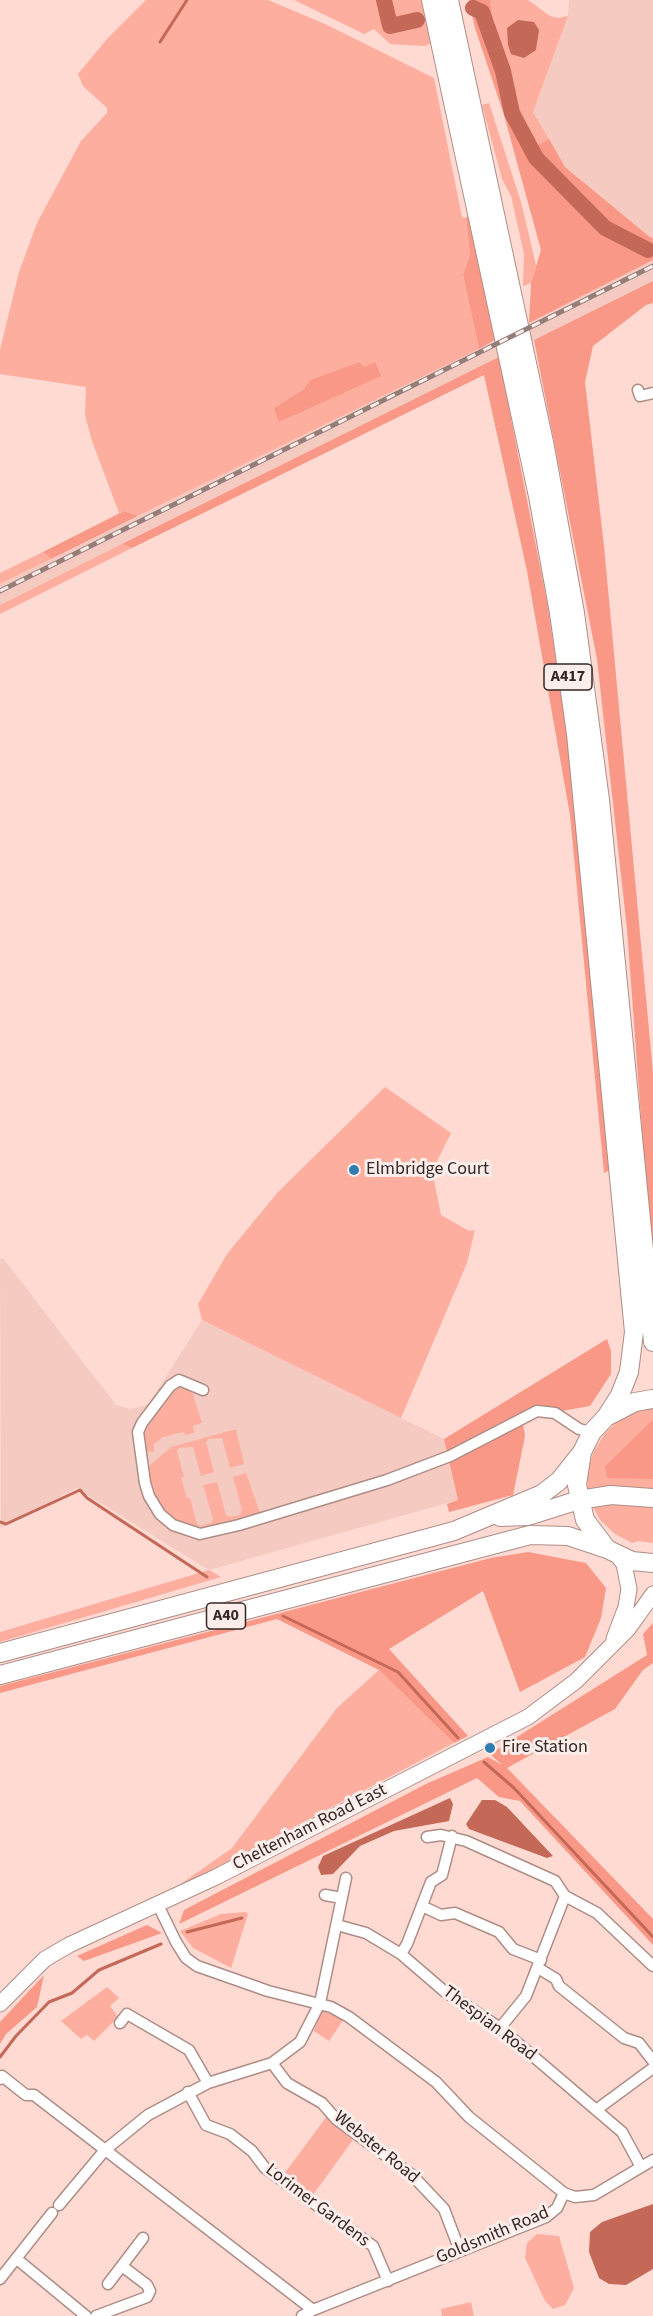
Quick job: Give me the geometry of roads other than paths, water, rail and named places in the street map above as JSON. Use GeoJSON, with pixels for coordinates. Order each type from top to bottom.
{"type":"FeatureCollection","features":[{"type":"Feature","properties":{"kind":"highway","name":"A417"},"geometry":{"type":"LineString","coordinates":[[431,0],[538,496],[559,613],[578,746],[634,1332],[629,1372],[620,1395],[606,1417]]}},
{"type":"Feature","properties":{"kind":"highway","name":"A417"},"geometry":{"type":"LineString","coordinates":[[449,0],[549,467],[575,613],[607,867],[653,1342]]}},
{"type":"Feature","properties":{"kind":"highway","name":"A40"},"geometry":{"type":"LineString","coordinates":[[0,1653],[419,1542],[486,1518],[542,1494],[559,1481],[582,1452],[592,1432],[606,1417],[625,1406],[653,1399]]}},
{"type":"Feature","properties":{"kind":"highway","name":"A40"},"geometry":{"type":"LineString","coordinates":[[582,1452],[577,1478],[579,1500],[585,1520],[612,1552]]}},
{"type":"Feature","properties":{"kind":"highway","name":"A40"},"geometry":{"type":"LineString","coordinates":[[486,1518],[528,1516],[579,1500],[611,1495],[653,1498]]}},
{"type":"Feature","properties":{"kind":"highway","name":"A40"},"geometry":{"type":"LineString","coordinates":[[0,1675],[530,1535],[551,1533],[568,1536],[612,1552],[653,1563]]}},
{"type":"Feature","properties":{"kind":"main road","name":"Cheltenham Road East"},"geometry":{"type":"LineString","coordinates":[[612,1552],[624,1564],[629,1589],[626,1607],[613,1642]]}},
{"type":"Feature","properties":{"kind":"main road","name":"Cheltenham Road East"},"geometry":{"type":"LineString","coordinates":[[0,2004],[45,1959],[69,1945],[216,1877],[528,1717],[576,1681],[628,1629],[653,1594]]}},
{"type":"Feature","properties":{"kind":"street"},"geometry":{"type":"LineString","coordinates":[[641,397],[653,393]]}},
{"type":"Feature","properties":{"kind":"street"},"geometry":{"type":"LineString","coordinates":[[203,1390],[179,1380],[170,1386],[142,1423],[138,1432],[149,1496],[160,1514],[172,1524],[200,1534],[239,1525],[387,1480],[450,1456],[537,1411],[555,1413],[579,1429],[592,1432]]}},
{"type":"Feature","properties":{"kind":"street"},"geometry":{"type":"LineString","coordinates":[[401,1954],[431,1882],[442,1875],[452,1836]]}},
{"type":"Feature","properties":{"kind":"street"},"geometry":{"type":"LineString","coordinates":[[427,1837],[452,1836],[555,1881],[565,1896],[597,1913],[653,1966]]}},
{"type":"Feature","properties":{"kind":"street"},"geometry":{"type":"LineString","coordinates":[[0,2279],[105,2150],[148,2115],[207,2083],[272,2063],[300,2042],[320,2003],[346,1878]]}},
{"type":"Feature","properties":{"kind":"street"},"geometry":{"type":"LineString","coordinates":[[325,1895],[342,1898]]}},
{"type":"Feature","properties":{"kind":"street"},"geometry":{"type":"LineString","coordinates":[[500,2028],[526,1996],[565,1896]]}},
{"type":"Feature","properties":{"kind":"street","name":"Goldsmith Road"},"geometry":{"type":"LineString","coordinates":[[157,1903],[186,1958],[198,1966],[268,1991],[320,2003],[349,2017],[436,2082],[469,2117],[564,2193],[557,2208],[546,2217],[302,2316]]}},
{"type":"Feature","properties":{"kind":"street"},"geometry":{"type":"LineString","coordinates":[[422,1906],[441,1915],[455,1913],[499,1932],[513,1949],[539,1964],[556,1979],[558,1986],[624,2038],[639,2043],[653,2061]]}},
{"type":"Feature","properties":{"kind":"street","name":"Thespian Road"},"geometry":{"type":"LineString","coordinates":[[337,1925],[366,1933],[401,1954],[444,1991],[500,2028],[622,2132],[641,2167]]}},
{"type":"Feature","properties":{"kind":"street"},"geometry":{"type":"LineString","coordinates":[[120,2023],[127,2014],[189,2050],[207,2083]]}},
{"type":"Feature","properties":{"kind":"street","name":"Webster Road"},"geometry":{"type":"LineString","coordinates":[[272,2063],[287,2083],[322,2103],[336,2120],[412,2175],[444,2209],[460,2251]]}},
{"type":"Feature","properties":{"kind":"street"},"geometry":{"type":"LineString","coordinates":[[596,2110],[653,2068]]}},
{"type":"Feature","properties":{"kind":"street"},"geometry":{"type":"LineString","coordinates":[[0,2079],[2,2076],[26,2095],[34,2095],[313,2310]]}},
{"type":"Feature","properties":{"kind":"street","name":"Lorimer Gardens"},"geometry":{"type":"LineString","coordinates":[[188,2092],[206,2126],[230,2134],[252,2151],[265,2168],[373,2246],[388,2281]]}},
{"type":"Feature","properties":{"kind":"street"},"geometry":{"type":"LineString","coordinates":[[564,2193],[575,2197],[594,2195],[653,2160]]}},
{"type":"Feature","properties":{"kind":"street"},"geometry":{"type":"LineString","coordinates":[[108,2284],[143,2238]]}},
{"type":"Feature","properties":{"kind":"street"},"geometry":{"type":"LineString","coordinates":[[18,2259],[86,2316]]}},
{"type":"Feature","properties":{"kind":"street"},"geometry":{"type":"LineString","coordinates":[[96,2316],[147,2297],[150,2291],[147,2285],[122,2266]]}},
{"type":"Feature","properties":{"kind":"waterway"},"geometry":{"type":"LineString","coordinates":[[160,42],[187,0]]}},
{"type":"Feature","properties":{"kind":"waterway"},"geometry":{"type":"LineString","coordinates":[[384,0],[390,26],[417,20]]}},
{"type":"Feature","properties":{"kind":"waterway"},"geometry":{"type":"LineString","coordinates":[[473,8],[482,12],[503,71],[512,113],[536,158],[605,228],[648,250]]}},
{"type":"Feature","properties":{"kind":"waterway"},"geometry":{"type":"LineString","coordinates":[[0,1522],[6,1524],[80,1490],[87,1498],[207,1577]]}},
{"type":"Feature","properties":{"kind":"waterway"},"geometry":{"type":"LineString","coordinates":[[283,1616],[398,1672],[458,1738]]}},
{"type":"Feature","properties":{"kind":"waterway"},"geometry":{"type":"LineString","coordinates":[[484,1762],[514,1788],[653,1937]]}},
{"type":"Feature","properties":{"kind":"waterway"},"geometry":{"type":"LineString","coordinates":[[187,1932],[242,1918]]}},
{"type":"Feature","properties":{"kind":"waterway"},"geometry":{"type":"LineString","coordinates":[[0,2057],[16,2036],[49,2002],[72,1993],[99,1970],[161,1944]]}},
{"type":"Feature","properties":{"kind":"railway"},"geometry":{"type":"LineString","coordinates":[[0,591],[653,266]]}},
{"type":"Feature","properties":{"kind":"place","name":"Elmbridge Court"},"geometry":{"type":"Point","coordinates":[354,1170]}},
{"type":"Feature","properties":{"kind":"place","name":"Fire Station"},"geometry":{"type":"Point","coordinates":[490,1748]}}]}
